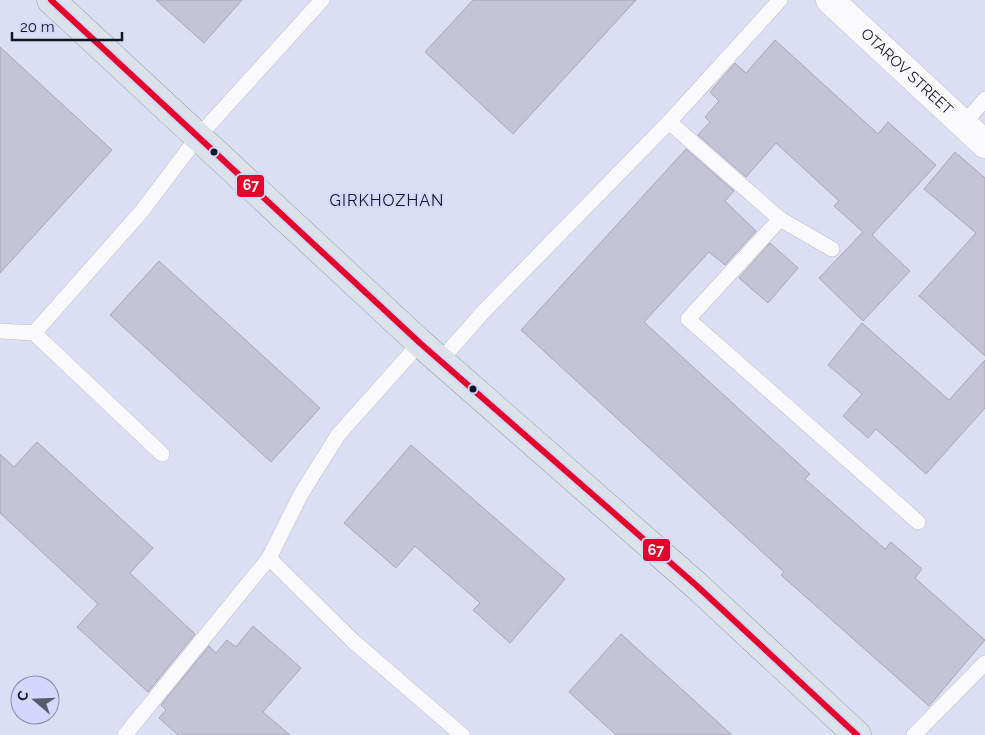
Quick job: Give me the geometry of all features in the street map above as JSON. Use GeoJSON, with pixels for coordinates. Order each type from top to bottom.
{"type":"FeatureCollection","features":[{"type":"Feature","properties":{"kind":"main road"},"geometry":{"type":"LineString","coordinates":[[51,0],[420,343],[696,586],[857,735]]}},
{"type":"Feature","properties":{"kind":"street","name":"OTAROV STREET"},"geometry":{"type":"LineString","coordinates":[[830,0],[985,144]]}},
{"type":"Feature","properties":{"kind":"lane"},"geometry":{"type":"LineString","coordinates":[[34,333],[142,211],[198,138],[322,0]]}},
{"type":"Feature","properties":{"kind":"lane"},"geometry":{"type":"LineString","coordinates":[[440,360],[484,310],[669,122],[780,0]]}},
{"type":"Feature","properties":{"kind":"lane"},"geometry":{"type":"LineString","coordinates":[[964,125],[985,99]]}},
{"type":"Feature","properties":{"kind":"lane"},"geometry":{"type":"LineString","coordinates":[[669,122],[780,219],[832,249]]}},
{"type":"Feature","properties":{"kind":"lane"},"geometry":{"type":"LineString","coordinates":[[780,219],[688,319],[918,522]]}},
{"type":"Feature","properties":{"kind":"lane"},"geometry":{"type":"LineString","coordinates":[[0,331],[34,333],[162,454]]}},
{"type":"Feature","properties":{"kind":"lane"},"geometry":{"type":"LineString","coordinates":[[125,735],[269,558],[301,494],[338,435],[420,343]]}},
{"type":"Feature","properties":{"kind":"lane"},"geometry":{"type":"LineString","coordinates":[[269,558],[353,641],[462,735]]}},
{"type":"Feature","properties":{"kind":"lane"},"geometry":{"type":"LineString","coordinates":[[914,735],[985,663]]}},
{"type":"Feature","properties":{"kind":"building"},"geometry":{"type":"Polygon","coordinates":[[[156,0],[242,0],[204,43],[156,0]]]}},
{"type":"Feature","properties":{"kind":"building"},"geometry":{"type":"Polygon","coordinates":[[[473,0],[636,0],[513,134],[425,52],[473,0]]]}},
{"type":"Feature","properties":{"kind":"building"},"geometry":{"type":"Polygon","coordinates":[[[775,40],[878,134],[888,122],[936,165],[872,235],[910,271],[863,321],[819,278],[863,232],[834,206],[839,201],[776,143],[746,177],[698,135],[710,122],[705,117],[719,101],[710,92],[735,63],[746,73],[775,40]]]}},
{"type":"Feature","properties":{"kind":"building"},"geometry":{"type":"Polygon","coordinates":[[[0,47],[112,150],[0,273],[0,47]]]}},
{"type":"Feature","properties":{"kind":"building"},"geometry":{"type":"Polygon","coordinates":[[[686,149],[734,191],[725,201],[756,231],[725,265],[709,252],[644,322],[810,474],[805,479],[885,549],[891,542],[922,569],[915,578],[985,640],[929,706],[781,575],[784,572],[521,330],[686,149]]]}},
{"type":"Feature","properties":{"kind":"building"},"geometry":{"type":"Polygon","coordinates":[[[955,152],[985,178],[985,356],[919,296],[976,233],[924,189],[955,152]]]}},
{"type":"Feature","properties":{"kind":"building"},"geometry":{"type":"Polygon","coordinates":[[[770,243],[798,268],[768,303],[739,278],[770,243]]]}},
{"type":"Feature","properties":{"kind":"building"},"geometry":{"type":"Polygon","coordinates":[[[159,261],[320,408],[271,462],[110,315],[159,261]]]}},
{"type":"Feature","properties":{"kind":"building"},"geometry":{"type":"Polygon","coordinates":[[[862,323],[949,400],[985,360],[985,408],[926,474],[876,429],[868,438],[843,416],[862,394],[828,365],[862,323]]]}},
{"type":"Feature","properties":{"kind":"building"},"geometry":{"type":"Polygon","coordinates":[[[37,442],[153,548],[130,573],[195,634],[148,692],[77,627],[98,604],[0,513],[0,454],[14,467],[37,442]]]}},
{"type":"Feature","properties":{"kind":"building"},"geometry":{"type":"Polygon","coordinates":[[[411,445],[565,579],[510,643],[473,610],[480,603],[415,546],[396,568],[344,523],[411,445]]]}},
{"type":"Feature","properties":{"kind":"building"},"geometry":{"type":"Polygon","coordinates":[[[253,626],[301,668],[263,712],[290,735],[178,735],[159,718],[166,710],[161,705],[209,646],[216,653],[227,640],[236,647],[253,626]]]}},
{"type":"Feature","properties":{"kind":"building"},"geometry":{"type":"Polygon","coordinates":[[[621,634],[732,735],[616,735],[569,692],[621,634]]]}},
{"type":"Feature","properties":{"kind":"transit line","name":"67"},"geometry":{"type":"LineString","coordinates":[[51,0],[420,343],[697,586],[857,735]]}},
{"type":"Feature","properties":{"kind":"district","name":"GIRKHOZHAN"},"geometry":{"type":"Point","coordinates":[387,200]}}]}
